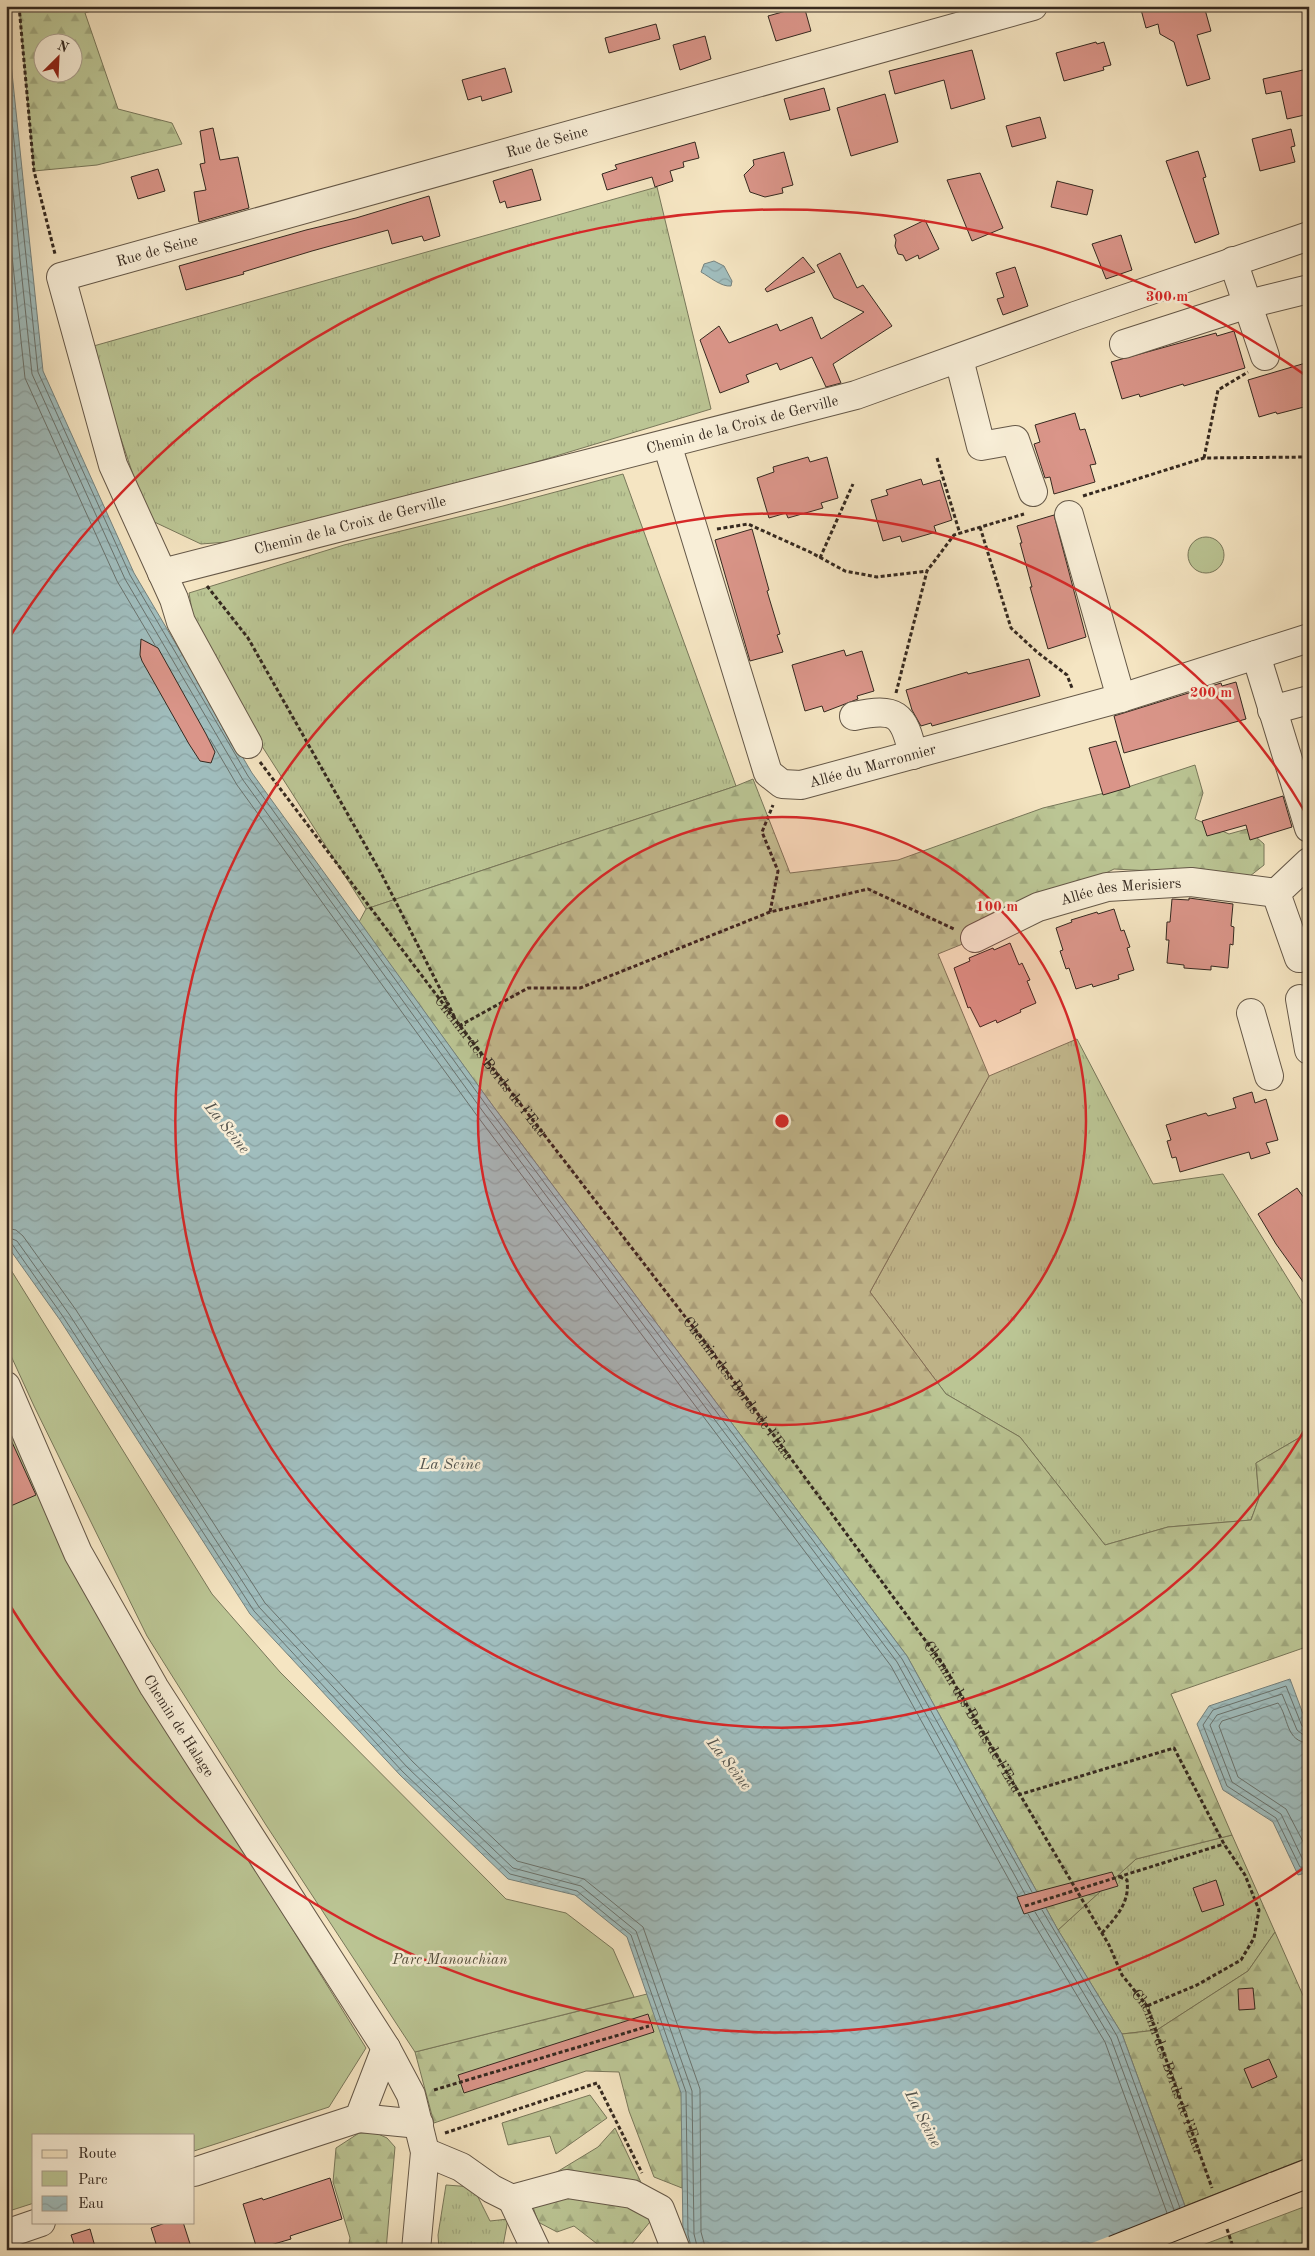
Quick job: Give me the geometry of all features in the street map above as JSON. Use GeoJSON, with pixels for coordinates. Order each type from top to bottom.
{"type":"FeatureCollection","features":[{"type":"Feature","properties":{"kind":"main road"},"geometry":{"type":"LineString","coordinates":[[1156,2250],[1276,2195],[1309,2173]]}},
{"type":"Feature","properties":{"kind":"main road"},"geometry":{"type":"LineString","coordinates":[[1114,2250],[1276,2195],[1309,2190]]}},
{"type":"Feature","properties":{"kind":"street","name":"Rue de Seine"},"geometry":{"type":"LineString","coordinates":[[61,277],[1033,6]]}},
{"type":"Feature","properties":{"kind":"street","name":"Chemin de la Croix de Gerville"},"geometry":{"type":"LineString","coordinates":[[162,573],[856,396],[1233,261],[1309,236]]}},
{"type":"Feature","properties":{"kind":"street"},"geometry":{"type":"LineString","coordinates":[[1233,261],[1266,356]]}},
{"type":"Feature","properties":{"kind":"street"},"geometry":{"type":"LineString","coordinates":[[61,277],[113,466],[174,599],[181,622],[248,744]]}},
{"type":"Feature","properties":{"kind":"street"},"geometry":{"type":"LineString","coordinates":[[1124,344],[1248,304],[1309,289]]}},
{"type":"Feature","properties":{"kind":"street"},"geometry":{"type":"LineString","coordinates":[[959,358],[981,446],[1015,440],[1033,492]]}},
{"type":"Feature","properties":{"kind":"street"},"geometry":{"type":"LineString","coordinates":[[667,444],[768,773],[782,784]]}},
{"type":"Feature","properties":{"kind":"street"},"geometry":{"type":"LineString","coordinates":[[1069,515],[1121,698]]}},
{"type":"Feature","properties":{"kind":"street","name":"Allée du Marronnier"},"geometry":{"type":"LineString","coordinates":[[782,784],[801,785],[1121,698],[1309,638]]}},
{"type":"Feature","properties":{"kind":"street"},"geometry":{"type":"LineString","coordinates":[[1256,655],[1309,828]]}},
{"type":"Feature","properties":{"kind":"street"},"geometry":{"type":"LineString","coordinates":[[1272,710],[1309,700]]}},
{"type":"Feature","properties":{"kind":"street"},"geometry":{"type":"LineString","coordinates":[[854,716],[878,711],[892,714],[903,723],[913,755]]}},
{"type":"Feature","properties":{"kind":"street"},"geometry":{"type":"LineString","coordinates":[[1298,958],[1276,893],[1309,862]]}},
{"type":"Feature","properties":{"kind":"street","name":"Allée des Merisiers"},"geometry":{"type":"LineString","coordinates":[[975,938],[1038,907],[1107,887],[1191,882],[1276,893]]}},
{"type":"Feature","properties":{"kind":"street"},"geometry":{"type":"LineString","coordinates":[[1300,999],[1309,1050]]}},
{"type":"Feature","properties":{"kind":"street"},"geometry":{"type":"LineString","coordinates":[[1251,1013],[1269,1076]]}},
{"type":"Feature","properties":{"kind":"street","name":"Chemin de Halage"},"geometry":{"type":"LineString","coordinates":[[6,1386],[78,1553],[154,1687],[386,2048],[411,2095],[422,2139]]}},
{"type":"Feature","properties":{"kind":"street"},"geometry":{"type":"LineString","coordinates":[[358,2118],[386,2048]]}},
{"type":"Feature","properties":{"kind":"street"},"geometry":{"type":"LineString","coordinates":[[195,2172],[358,2118],[422,2139],[492,2189],[512,2199],[536,2250]]}},
{"type":"Feature","properties":{"kind":"street"},"geometry":{"type":"LineString","coordinates":[[416,2250],[422,2139]]}},
{"type":"Feature","properties":{"kind":"street"},"geometry":{"type":"LineString","coordinates":[[512,2199],[567,2184],[632,2194],[660,2209],[676,2250]]}},
{"type":"Feature","properties":{"kind":"street"},"geometry":{"type":"LineString","coordinates":[[6,2234],[35,2224]]}},
{"type":"Feature","properties":{"kind":"path"},"geometry":{"type":"LineString","coordinates":[[19,6],[34,171],[61,277]]}},
{"type":"Feature","properties":{"kind":"path"},"geometry":{"type":"LineString","coordinates":[[1204,458],[1218,390],[1246,375],[1266,356]]}},
{"type":"Feature","properties":{"kind":"path"},"geometry":{"type":"LineString","coordinates":[[937,458],[960,534]]}},
{"type":"Feature","properties":{"kind":"path"},"geometry":{"type":"LineString","coordinates":[[820,558],[853,484]]}},
{"type":"Feature","properties":{"kind":"path"},"geometry":{"type":"LineString","coordinates":[[694,532],[748,524],[845,571],[877,577],[927,571]]}},
{"type":"Feature","properties":{"kind":"path"},"geometry":{"type":"LineString","coordinates":[[980,527],[1011,628],[1037,652],[1067,675],[1080,709]]}},
{"type":"Feature","properties":{"kind":"path"},"geometry":{"type":"LineString","coordinates":[[192,566],[248,638],[381,873],[460,1026],[528,988],[580,988],[770,912],[868,889],[975,938]]}},
{"type":"Feature","properties":{"kind":"path","name":"Chemin des Bords de l’Eau"},"geometry":{"type":"LineString","coordinates":[[248,744],[460,1026],[706,1346],[942,1663],[1018,1795],[1102,1933],[1122,1974],[1147,2006],[1214,2194]]}},
{"type":"Feature","properties":{"kind":"path"},"geometry":{"type":"LineString","coordinates":[[770,912],[778,871],[762,832],[782,784]]}},
{"type":"Feature","properties":{"kind":"path"},"geometry":{"type":"LineString","coordinates":[[1018,1795],[1174,1748],[1224,1844],[1245,1875],[1259,1910],[1254,1938],[1241,1960],[1196,1985],[1147,2006]]}},
{"type":"Feature","properties":{"kind":"path"},"geometry":{"type":"LineString","coordinates":[[1025,1906],[1224,1844]]}},
{"type":"Feature","properties":{"kind":"path"},"geometry":{"type":"LineString","coordinates":[[1102,1933],[1120,1913],[1128,1891],[1126,1880],[1120,1877]]}},
{"type":"Feature","properties":{"kind":"path"},"geometry":{"type":"LineString","coordinates":[[411,2095],[649,2026]]}},
{"type":"Feature","properties":{"kind":"path"},"geometry":{"type":"LineString","coordinates":[[422,2139],[597,2083],[643,2175]]}},
{"type":"Feature","properties":{"kind":"path"},"geometry":{"type":"LineString","coordinates":[[1224,2222],[1234,2250]]}},
{"type":"Feature","properties":{"kind":"green space"},"geometry":{"type":"Polygon","coordinates":[[[19,6],[106,6],[85,13],[118,109],[172,123],[182,144],[97,165],[34,171],[19,6]]]}},
{"type":"Feature","properties":{"kind":"green space"},"geometry":{"type":"Polygon","coordinates":[[[657,187],[711,409],[480,479],[241,541],[201,544],[148,519],[90,347],[657,187]]]}},
{"type":"Feature","properties":{"kind":"green space"},"geometry":{"type":"Polygon","coordinates":[[[623,474],[736,786],[366,909],[198,646],[189,593],[344,545],[623,474]]]}},
{"type":"Feature","properties":{"kind":"green space"},"geometry":{"type":"Polygon","coordinates":[[[1206,537],[1219,542],[1224,555],[1219,568],[1206,573],[1193,568],[1188,555],[1193,542],[1206,537]]]}},
{"type":"Feature","properties":{"kind":"green space"},"geometry":{"type":"Polygon","coordinates":[[[1195,765],[1203,793],[1195,819],[1229,834],[1247,829],[1264,844],[1264,865],[1250,876],[1114,869],[1078,887],[1044,911],[938,954],[989,1076],[870,1292],[946,1394],[1020,1437],[1105,1545],[1168,1527],[1251,1520],[1259,1498],[1256,1463],[1304,1435],[1309,1438],[1309,1646],[1171,1694],[1232,1835],[1136,1859],[1058,1930],[907,1656],[493,1106],[359,922],[366,909],[753,779],[790,873],[898,860],[1043,808],[1125,788],[1195,765]]]}},
{"type":"Feature","properties":{"kind":"green space"},"geometry":{"type":"Polygon","coordinates":[[[1077,1039],[1153,1184],[1223,1174],[1309,1313],[1309,1438],[1304,1435],[1256,1463],[1259,1498],[1251,1520],[1168,1527],[1105,1545],[1020,1437],[946,1394],[870,1292],[989,1076],[1077,1039]]]}},
{"type":"Feature","properties":{"kind":"green space","name":"Parc Manouchian"},"geometry":{"type":"Polygon","coordinates":[[[6,1262],[212,1594],[280,1672],[506,1899],[566,1913],[613,1949],[634,1997],[415,2052],[266,1825],[147,1636],[6,1345],[6,1262]]]}},
{"type":"Feature","properties":{"kind":"green space"},"geometry":{"type":"Polygon","coordinates":[[[6,1402],[124,1657],[366,2048],[329,2107],[195,2151],[195,2134],[32,2134],[32,2204],[6,2212],[6,1402]]]}},
{"type":"Feature","properties":{"kind":"green space"},"geometry":{"type":"Polygon","coordinates":[[[1232,1835],[1275,1932],[1248,1971],[1157,2030],[1122,2034],[1058,1930],[1136,1859],[1232,1835]]]}},
{"type":"Feature","properties":{"kind":"green space"},"geometry":{"type":"Polygon","coordinates":[[[1275,1932],[1309,2009],[1309,2157],[1185,2206],[1122,2034],[1157,2030],[1248,1971],[1275,1932]]]}},
{"type":"Feature","properties":{"kind":"green space"},"geometry":{"type":"Polygon","coordinates":[[[647,1994],[684,2094],[682,2188],[654,2177],[629,2111],[619,2072],[586,2071],[434,2123],[415,2052],[647,1994]]]}},
{"type":"Feature","properties":{"kind":"green space"},"geometry":{"type":"Polygon","coordinates":[[[590,2095],[607,2118],[556,2154],[550,2136],[508,2145],[502,2123],[590,2095]]]}},
{"type":"Feature","properties":{"kind":"green space"},"geometry":{"type":"Polygon","coordinates":[[[615,2128],[647,2195],[542,2181],[598,2147],[615,2128]]]}},
{"type":"Feature","properties":{"kind":"green space"},"geometry":{"type":"Polygon","coordinates":[[[374,2132],[387,2138],[395,2147],[386,2250],[343,2250],[348,2248],[350,2238],[333,2182],[336,2148],[359,2133],[374,2132]]]}},
{"type":"Feature","properties":{"kind":"green space"},"geometry":{"type":"Polygon","coordinates":[[[446,2185],[473,2187],[490,2221],[508,2219],[503,2246],[500,2250],[439,2250],[438,2235],[446,2185]]]}},
{"type":"Feature","properties":{"kind":"green space"},"geometry":{"type":"Polygon","coordinates":[[[566,2195],[610,2200],[654,2217],[627,2250],[605,2250],[574,2226],[557,2232],[538,2222],[531,2201],[566,2195]]]}},
{"type":"Feature","properties":{"kind":"green space"},"geometry":{"type":"Polygon","coordinates":[[[1309,2205],[1309,2250],[1201,2250],[1200,2246],[1309,2205]]]}},
{"type":"Feature","properties":{"kind":"water","name":"La Seine"},"geometry":{"type":"Polygon","coordinates":[[[6,15],[43,371],[134,573],[252,773],[493,1106],[907,1656],[1058,1930],[1122,2034],[1201,2250],[688,2250],[683,2236],[681,2093],[627,1937],[575,1895],[508,1879],[400,1775],[250,1614],[60,1320],[6,1244],[6,15]]]}},
{"type":"Feature","properties":{"kind":"water"},"geometry":{"type":"Polygon","coordinates":[[[714,261],[724,266],[732,281],[731,286],[719,283],[701,272],[704,264],[714,261]]]}},
{"type":"Feature","properties":{"kind":"water"},"geometry":{"type":"Polygon","coordinates":[[[1290,1679],[1309,1730],[1309,1872],[1298,1875],[1273,1822],[1223,1790],[1197,1724],[1209,1706],[1290,1679]]]}},
{"type":"Feature","properties":{"kind":"pier"},"geometry":{"type":"Polygon","coordinates":[[[1187,2206],[1202,2247],[1194,2250],[1074,2250],[1187,2206]]]}},
{"type":"Feature","properties":{"kind":"building"},"geometry":{"type":"Polygon","coordinates":[[[804,6],[811,31],[776,41],[768,16],[804,6]]]}},
{"type":"Feature","properties":{"kind":"building"},"geometry":{"type":"Polygon","coordinates":[[[1140,6],[1204,6],[1211,31],[1197,35],[1210,79],[1187,86],[1174,42],[1160,34],[1158,24],[1146,28],[1140,6]]]}},
{"type":"Feature","properties":{"kind":"building"},"geometry":{"type":"Polygon","coordinates":[[[656,24],[660,39],[609,53],[605,38],[656,24]]]}},
{"type":"Feature","properties":{"kind":"building"},"geometry":{"type":"Polygon","coordinates":[[[705,36],[711,59],[680,70],[673,45],[705,36]]]}},
{"type":"Feature","properties":{"kind":"building"},"geometry":{"type":"Polygon","coordinates":[[[1096,42],[1097,44],[1104,42],[1111,65],[1103,67],[1104,70],[1064,81],[1056,53],[1096,42]]]}},
{"type":"Feature","properties":{"kind":"building"},"geometry":{"type":"Polygon","coordinates":[[[972,50],[985,99],[951,109],[944,80],[895,94],[889,71],[972,50]]]}},
{"type":"Feature","properties":{"kind":"building"},"geometry":{"type":"Polygon","coordinates":[[[505,68],[512,92],[482,101],[481,96],[468,100],[462,80],[505,68]]]}},
{"type":"Feature","properties":{"kind":"building"},"geometry":{"type":"Polygon","coordinates":[[[1303,70],[1309,98],[1309,114],[1287,119],[1281,91],[1266,94],[1263,79],[1303,70]]]}},
{"type":"Feature","properties":{"kind":"building"},"geometry":{"type":"Polygon","coordinates":[[[824,88],[830,110],[790,120],[784,99],[824,88]]]}},
{"type":"Feature","properties":{"kind":"building"},"geometry":{"type":"Polygon","coordinates":[[[885,94],[898,142],[851,156],[837,108],[885,94]]]}},
{"type":"Feature","properties":{"kind":"building"},"geometry":{"type":"Polygon","coordinates":[[[1040,117],[1046,138],[1012,147],[1006,126],[1040,117]]]}},
{"type":"Feature","properties":{"kind":"building"},"geometry":{"type":"Polygon","coordinates":[[[213,128],[220,160],[238,157],[249,208],[199,222],[194,192],[206,190],[200,164],[205,163],[200,131],[213,128]]]}},
{"type":"Feature","properties":{"kind":"building"},"geometry":{"type":"Polygon","coordinates":[[[1291,129],[1295,146],[1291,147],[1295,162],[1260,171],[1252,139],[1291,129]]]}},
{"type":"Feature","properties":{"kind":"building"},"geometry":{"type":"Polygon","coordinates":[[[695,142],[699,158],[683,162],[684,167],[670,171],[673,181],[655,187],[652,177],[607,190],[602,174],[617,169],[615,165],[695,142]]]}},
{"type":"Feature","properties":{"kind":"building"},"geometry":{"type":"Polygon","coordinates":[[[1198,151],[1206,177],[1203,178],[1219,234],[1195,243],[1166,161],[1198,151]]]}},
{"type":"Feature","properties":{"kind":"building"},"geometry":{"type":"Polygon","coordinates":[[[784,152],[793,185],[782,188],[783,193],[765,197],[750,192],[744,175],[754,165],[753,160],[784,152]]]}},
{"type":"Feature","properties":{"kind":"building"},"geometry":{"type":"Polygon","coordinates":[[[158,169],[165,191],[138,199],[131,177],[158,169]]]}},
{"type":"Feature","properties":{"kind":"building"},"geometry":{"type":"Polygon","coordinates":[[[532,169],[541,200],[507,208],[505,201],[500,203],[493,181],[532,169]]]}},
{"type":"Feature","properties":{"kind":"building"},"geometry":{"type":"Polygon","coordinates":[[[980,173],[1003,228],[972,241],[947,180],[980,173]]]}},
{"type":"Feature","properties":{"kind":"building"},"geometry":{"type":"Polygon","coordinates":[[[1057,181],[1093,190],[1087,215],[1051,207],[1057,181]]]}},
{"type":"Feature","properties":{"kind":"building"},"geometry":{"type":"Polygon","coordinates":[[[429,196],[440,236],[424,241],[422,236],[392,244],[388,230],[312,251],[243,272],[244,274],[186,290],[179,266],[306,230],[356,218],[429,196]]]}},
{"type":"Feature","properties":{"kind":"building"},"geometry":{"type":"Polygon","coordinates":[[[925,220],[939,249],[919,259],[918,255],[906,261],[903,255],[898,254],[894,235],[925,220]]]}},
{"type":"Feature","properties":{"kind":"building"},"geometry":{"type":"Polygon","coordinates":[[[1121,235],[1132,270],[1106,279],[1092,244],[1121,235]]]}},
{"type":"Feature","properties":{"kind":"building"},"geometry":{"type":"Polygon","coordinates":[[[840,253],[857,288],[863,285],[892,326],[833,364],[841,383],[826,387],[812,357],[780,370],[777,363],[746,375],[749,382],[720,393],[700,340],[719,326],[729,343],[777,324],[780,331],[812,317],[821,339],[864,312],[834,298],[817,265],[840,253]]]}},
{"type":"Feature","properties":{"kind":"building"},"geometry":{"type":"Polygon","coordinates":[[[803,257],[815,272],[767,292],[765,289],[803,257]]]}},
{"type":"Feature","properties":{"kind":"building"},"geometry":{"type":"Polygon","coordinates":[[[1015,267],[1028,306],[1003,315],[997,299],[1004,297],[996,273],[1015,267]]]}},
{"type":"Feature","properties":{"kind":"building"},"geometry":{"type":"Polygon","coordinates":[[[1234,331],[1245,368],[1184,386],[1183,384],[1140,397],[1139,394],[1122,399],[1111,362],[1216,333],[1217,336],[1234,331]]]}},
{"type":"Feature","properties":{"kind":"building"},"geometry":{"type":"Polygon","coordinates":[[[1309,362],[1309,402],[1303,404],[1304,407],[1259,417],[1248,380],[1309,362]]]}},
{"type":"Feature","properties":{"kind":"building"},"geometry":{"type":"Polygon","coordinates":[[[1075,413],[1080,430],[1085,429],[1096,464],[1090,465],[1095,482],[1054,494],[1050,477],[1045,478],[1034,444],[1040,442],[1035,425],[1075,413]]]}},
{"type":"Feature","properties":{"kind":"building"},"geometry":{"type":"Polygon","coordinates":[[[808,457],[810,462],[827,457],[838,498],[821,503],[823,508],[788,518],[786,513],[769,518],[757,478],[774,472],[773,467],[808,457]]]}},
{"type":"Feature","properties":{"kind":"building"},"geometry":{"type":"Polygon","coordinates":[[[921,479],[923,485],[940,480],[952,520],[934,526],[936,532],[902,542],[900,536],[883,541],[871,500],[888,495],[886,490],[921,479]]]}},
{"type":"Feature","properties":{"kind":"building"},"geometry":{"type":"Polygon","coordinates":[[[1054,515],[1086,637],[1048,649],[1030,587],[1032,587],[1017,526],[1054,515]]]}},
{"type":"Feature","properties":{"kind":"building"},"geometry":{"type":"Polygon","coordinates":[[[752,529],[780,634],[777,635],[783,652],[750,661],[715,540],[752,529]]]}},
{"type":"Feature","properties":{"kind":"building"},"geometry":{"type":"Polygon","coordinates":[[[141,639],[158,648],[215,752],[211,763],[200,761],[142,661],[140,655],[141,639]]]}},
{"type":"Feature","properties":{"kind":"building"},"geometry":{"type":"Polygon","coordinates":[[[844,650],[846,656],[862,651],[874,691],[857,696],[858,699],[824,712],[822,706],[805,711],[792,665],[844,650]]]}},
{"type":"Feature","properties":{"kind":"building"},"geometry":{"type":"Polygon","coordinates":[[[1029,659],[1040,696],[932,726],[931,723],[921,726],[912,710],[906,690],[967,672],[968,674],[1029,659]]]}},
{"type":"Feature","properties":{"kind":"building"},"geometry":{"type":"Polygon","coordinates":[[[1236,682],[1246,719],[1124,753],[1114,716],[1221,683],[1222,686],[1236,682]]]}},
{"type":"Feature","properties":{"kind":"building"},"geometry":{"type":"Polygon","coordinates":[[[1116,741],[1130,787],[1103,795],[1089,748],[1116,741]]]}},
{"type":"Feature","properties":{"kind":"building"},"geometry":{"type":"Polygon","coordinates":[[[1283,796],[1292,827],[1250,840],[1246,825],[1207,836],[1202,821],[1283,796]]]}},
{"type":"Feature","properties":{"kind":"building"},"geometry":{"type":"Polygon","coordinates":[[[1189,898],[1233,904],[1231,926],[1234,927],[1233,945],[1230,944],[1228,968],[1211,966],[1211,970],[1184,968],[1184,965],[1167,963],[1169,940],[1166,940],[1167,922],[1170,922],[1172,899],[1189,900],[1189,898]]]}},
{"type":"Feature","properties":{"kind":"building"},"geometry":{"type":"Polygon","coordinates":[[[1114,909],[1121,931],[1124,930],[1130,947],[1127,948],[1134,970],[1118,975],[1119,979],[1093,987],[1092,984],[1076,989],[1069,968],[1066,969],[1060,951],[1063,950],[1056,928],[1072,922],[1071,920],[1114,909]]]}},
{"type":"Feature","properties":{"kind":"building"},"geometry":{"type":"Polygon","coordinates":[[[1010,943],[1019,965],[1022,963],[1030,980],[1027,981],[1036,1003],[997,1023],[996,1020],[980,1027],[970,1007],[968,1008],[954,968],[970,961],[969,958],[1010,943]]]}},
{"type":"Feature","properties":{"kind":"building"},"geometry":{"type":"Polygon","coordinates":[[[1252,1092],[1255,1103],[1266,1099],[1278,1140],[1266,1143],[1270,1153],[1251,1159],[1249,1152],[1180,1172],[1176,1157],[1172,1158],[1167,1141],[1171,1140],[1166,1125],[1206,1113],[1208,1116],[1236,1108],[1233,1098],[1252,1092]]]}},
{"type":"Feature","properties":{"kind":"building"},"geometry":{"type":"Polygon","coordinates":[[[1297,1188],[1309,1205],[1309,1290],[1276,1244],[1258,1214],[1297,1188]]]}},
{"type":"Feature","properties":{"kind":"building"},"geometry":{"type":"Polygon","coordinates":[[[6,1429],[36,1495],[6,1508],[6,1429]]]}},
{"type":"Feature","properties":{"kind":"building"},"geometry":{"type":"Polygon","coordinates":[[[1112,1872],[1118,1886],[1024,1914],[1017,1897],[1112,1872]]]}},
{"type":"Feature","properties":{"kind":"building"},"geometry":{"type":"Polygon","coordinates":[[[1216,1880],[1224,1905],[1202,1912],[1193,1888],[1216,1880]]]}},
{"type":"Feature","properties":{"kind":"building"},"geometry":{"type":"Polygon","coordinates":[[[1253,1988],[1255,2009],[1239,2010],[1238,1989],[1253,1988]]]}},
{"type":"Feature","properties":{"kind":"building"},"geometry":{"type":"Polygon","coordinates":[[[648,2014],[654,2032],[464,2093],[458,2075],[648,2014]]]}},
{"type":"Feature","properties":{"kind":"building"},"geometry":{"type":"Polygon","coordinates":[[[1269,2059],[1277,2077],[1252,2088],[1244,2069],[1269,2059]]]}},
{"type":"Feature","properties":{"kind":"building"},"geometry":{"type":"Polygon","coordinates":[[[330,2178],[342,2219],[290,2236],[291,2239],[257,2249],[243,2204],[262,2198],[263,2200],[330,2178]]]}},
{"type":"Feature","properties":{"kind":"building"},"geometry":{"type":"Polygon","coordinates":[[[162,2224],[184,2224],[192,2250],[158,2250],[151,2228],[162,2224]]]}},
{"type":"Feature","properties":{"kind":"building"},"geometry":{"type":"Polygon","coordinates":[[[90,2229],[96,2250],[76,2250],[71,2235],[90,2229]]]}}]}
